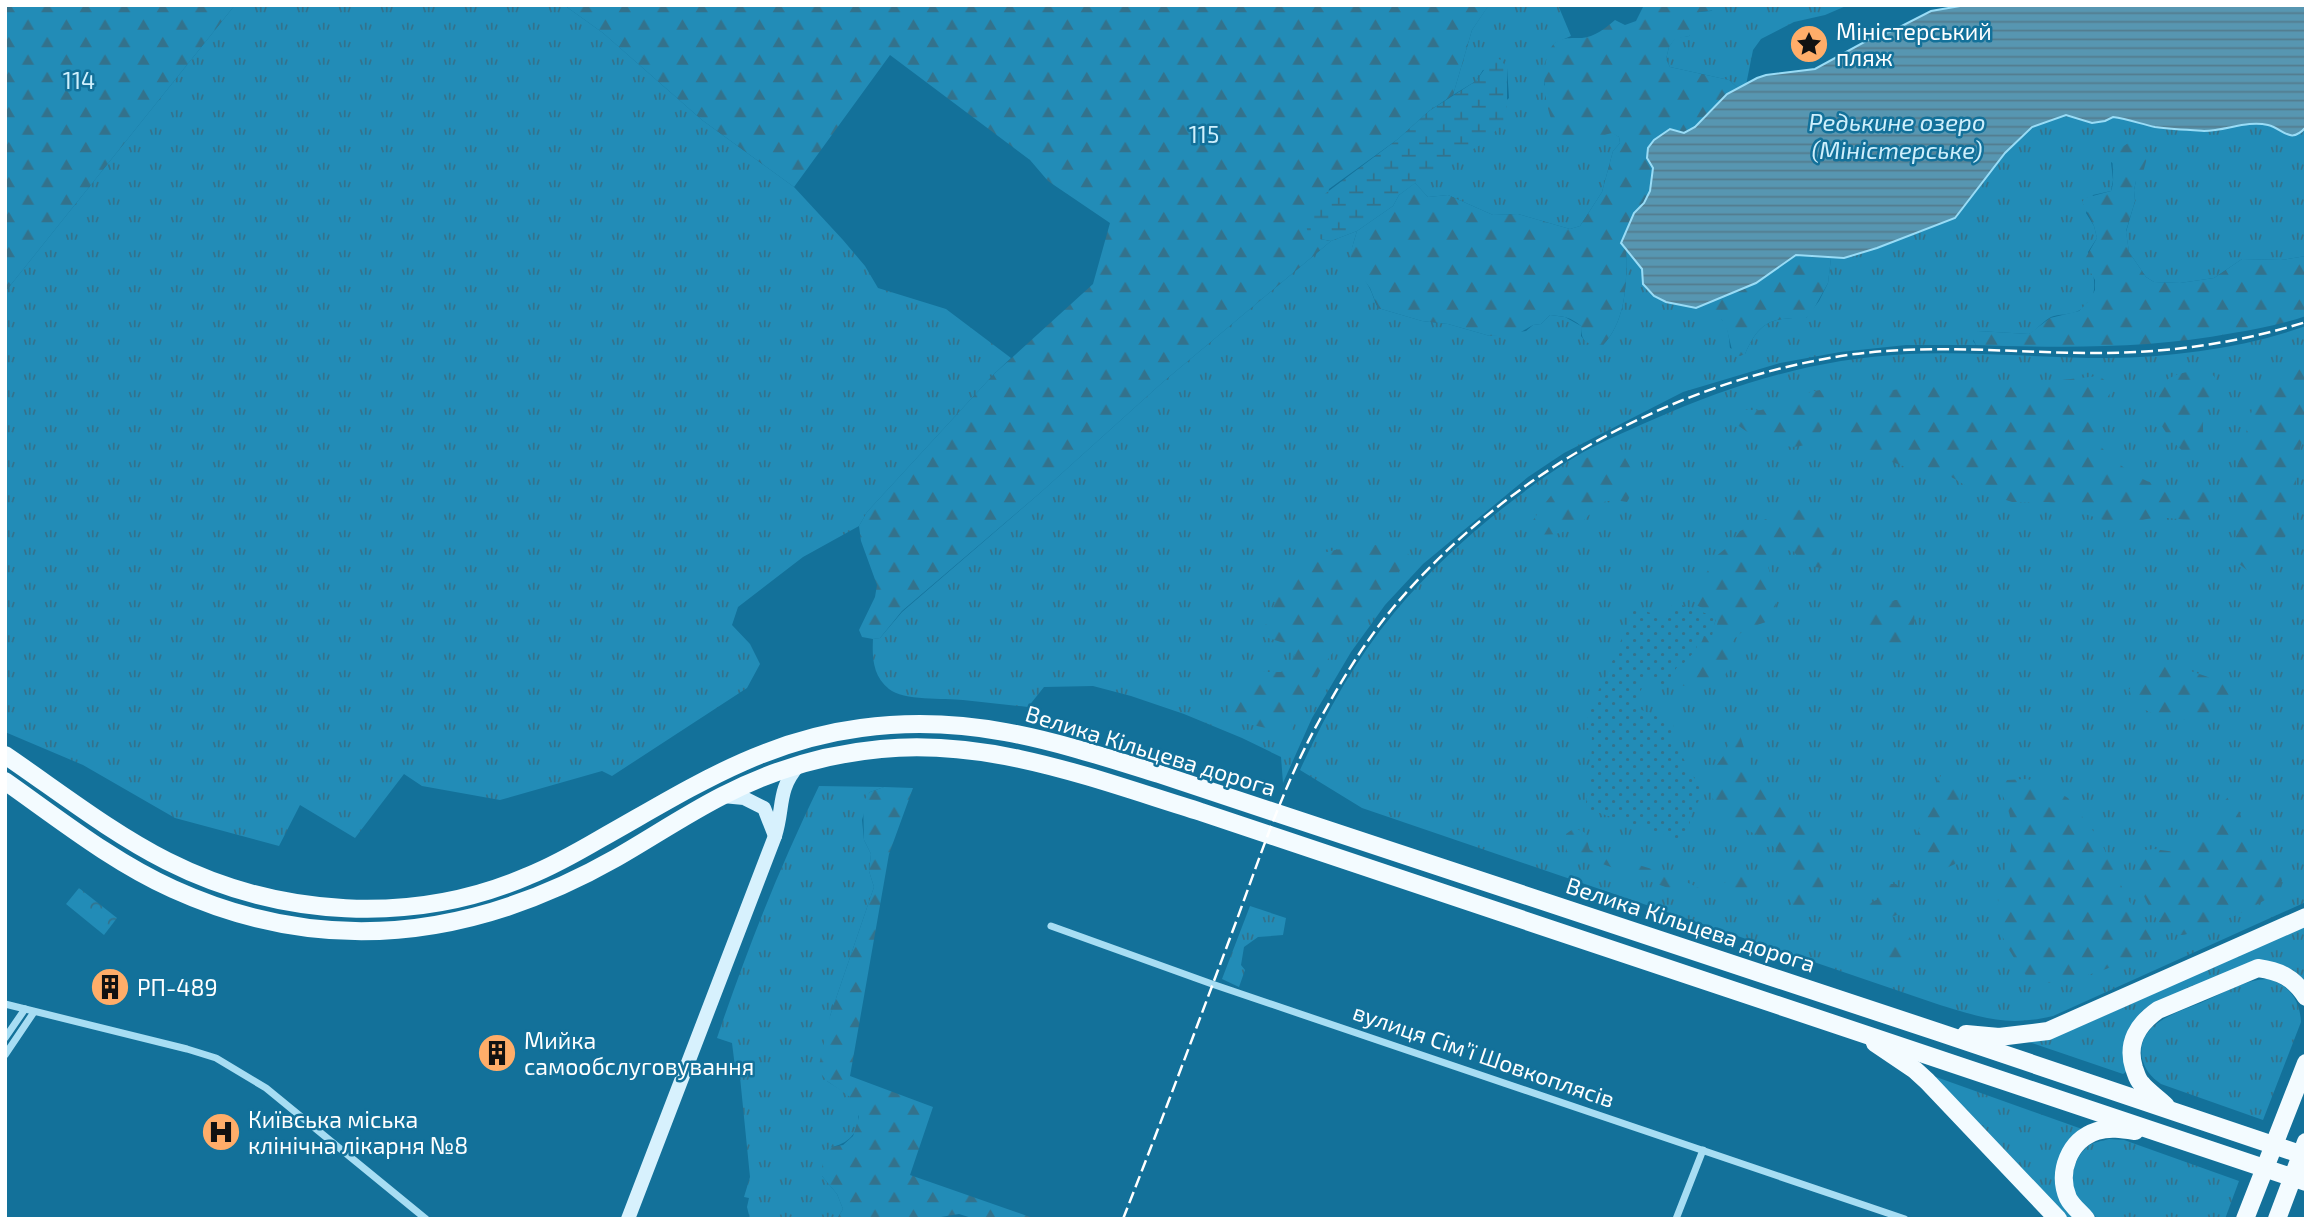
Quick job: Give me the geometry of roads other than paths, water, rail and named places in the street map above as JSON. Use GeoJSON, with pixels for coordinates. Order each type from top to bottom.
{"type":"FeatureCollection","features":[{"type":"Feature","properties":{"kind":"main road","name":"Велика Кільцева дорога"},"geometry":{"type":"LineString","coordinates":[[5,755],[165,860],[230,887],[268,898],[340,909],[407,908],[494,889],[526,877],[569,857],[729,766],[781,746],[857,728],[915,723],[986,727],[1072,747],[1208,790],[1938,1031],[2306,1156]]}},
{"type":"Feature","properties":{"kind":"main road","name":"Велика Кільцева дорога"},"geometry":{"type":"LineString","coordinates":[[5,781],[130,866],[204,902],[234,913],[277,923],[343,931],[378,932],[432,927],[481,916],[534,899],[615,858],[723,796],[773,774],[832,757],[911,747],[974,751],[1030,760],[1201,812],[2306,1182]]}},
{"type":"Feature","properties":{"kind":"main road"},"geometry":{"type":"LineString","coordinates":[[628,1219],[775,836],[785,785],[798,766]]}},
{"type":"Feature","properties":{"kind":"main road"},"geometry":{"type":"LineString","coordinates":[[723,796],[744,797],[764,808],[775,836]]}},
{"type":"Feature","properties":{"kind":"main road"},"geometry":{"type":"LineString","coordinates":[[1938,1031],[1999,1037],[2048,1031],[2306,917]]}},
{"type":"Feature","properties":{"kind":"main road"},"geometry":{"type":"LineString","coordinates":[[2171,1110],[2139,1081],[2133,1063],[2133,1041],[2146,1018],[2158,1010],[2258,968],[2286,975],[2306,997]]}},
{"type":"Feature","properties":{"kind":"main road"},"geometry":{"type":"LineString","coordinates":[[1848,1027],[1889,1052],[1927,1081],[2058,1219]]}},
{"type":"Feature","properties":{"kind":"main road"},"geometry":{"type":"LineString","coordinates":[[2245,1219],[2306,1063]]}},
{"type":"Feature","properties":{"kind":"main road"},"geometry":{"type":"LineString","coordinates":[[2086,1219],[2072,1203],[2065,1185],[2066,1161],[2078,1143],[2095,1131],[2106,1129],[2166,1134]]}},
{"type":"Feature","properties":{"kind":"main road"},"geometry":{"type":"LineString","coordinates":[[2277,1219],[2306,1142]]}},
{"type":"Feature","properties":{"kind":"street","name":"вулиця Сімʼї Шовкоплясів"},"geometry":{"type":"LineString","coordinates":[[1051,926],[1212,984],[1905,1219]]}},
{"type":"Feature","properties":{"kind":"street"},"geometry":{"type":"LineString","coordinates":[[5,1004],[216,1058],[265,1088],[426,1219]]}},
{"type":"Feature","properties":{"kind":"street"},"geometry":{"type":"LineString","coordinates":[[5,1038],[25,1009]]}},
{"type":"Feature","properties":{"kind":"street"},"geometry":{"type":"LineString","coordinates":[[5,1055],[34,1012]]}},
{"type":"Feature","properties":{"kind":"street"},"geometry":{"type":"LineString","coordinates":[[1676,1219],[1703,1150]]}},
{"type":"Feature","properties":{"kind":"water","name":"Редькине озеро (Міністерське)"},"geometry":{"type":"Polygon","coordinates":[[[1966,5],[2306,5],[2306,127],[2296,135],[2260,124],[2204,131],[2155,127],[2113,117],[2092,123],[2066,115],[2032,127],[2005,153],[1955,218],[1844,258],[1796,255],[1756,283],[1696,308],[1666,302],[1654,296],[1643,284],[1642,269],[1621,243],[1634,213],[1644,203],[1650,191],[1653,168],[1647,158],[1648,148],[1654,140],[1670,129],[1684,133],[1695,127],[1727,94],[1757,78],[1815,69],[1879,34],[1890,32],[1931,11],[1966,5]]]}},
{"type":"Feature","properties":{"kind":"railway"},"geometry":{"type":"LineString","coordinates":[[1123,1219],[1274,820],[1306,745],[1362,649],[1392,609],[1436,561],[1485,517],[1538,477],[1594,443],[1652,413],[1714,388],[1777,369],[1841,356],[1908,350],[2075,353],[2158,351],[2208,345],[2306,322]]}},
{"type":"Feature","properties":{"kind":"place","name":"Міністерський пляж"},"geometry":{"type":"Point","coordinates":[1809,44]}},
{"type":"Feature","properties":{"kind":"place","name":"РП-489"},"geometry":{"type":"Point","coordinates":[110,987]}},
{"type":"Feature","properties":{"kind":"place","name":"Мийка самообслуговування"},"geometry":{"type":"Point","coordinates":[497,1053]}},
{"type":"Feature","properties":{"kind":"place","name":"Київська міська клінічна лікарня №8"},"geometry":{"type":"Point","coordinates":[221,1132]}},
{"type":"Feature","properties":{"kind":"park label","name":"114"},"geometry":{"type":"Point","coordinates":[79,80]}},
{"type":"Feature","properties":{"kind":"park label","name":"115"},"geometry":{"type":"Point","coordinates":[1204,134]}}]}
